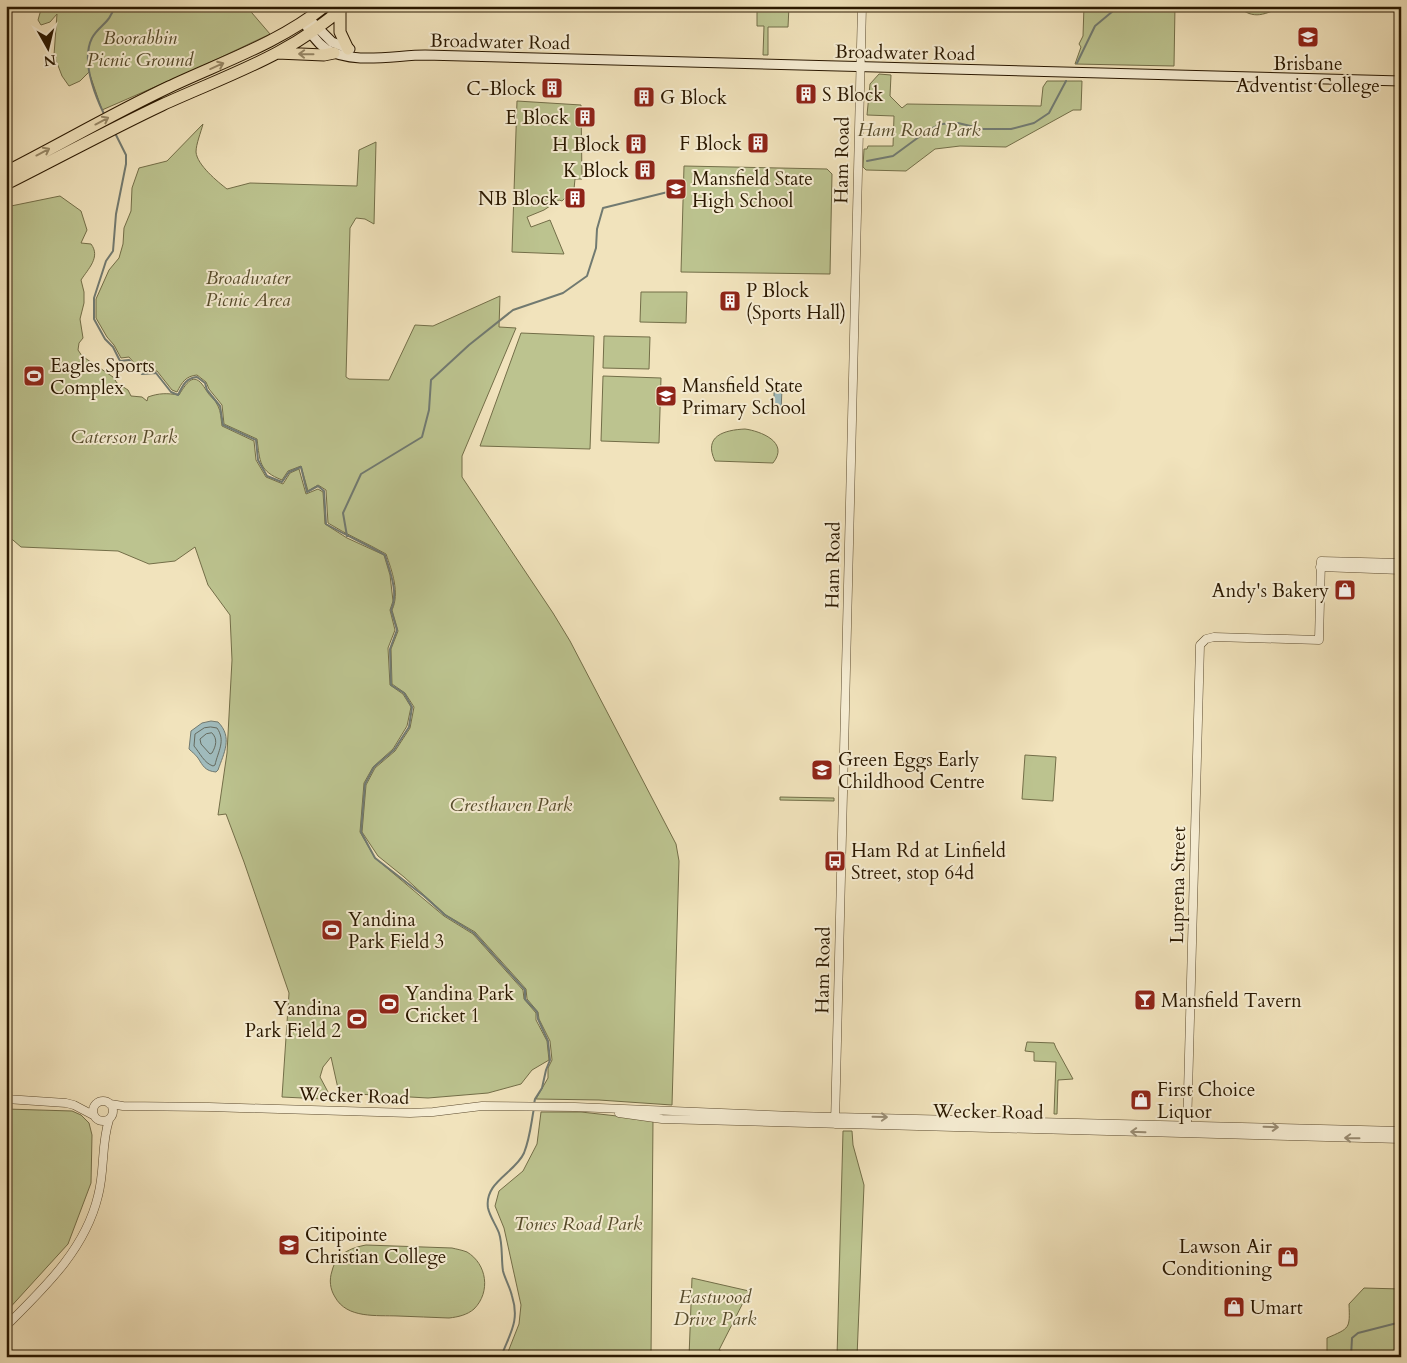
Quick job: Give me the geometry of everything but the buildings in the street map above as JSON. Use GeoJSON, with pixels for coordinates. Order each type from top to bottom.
{"type":"FeatureCollection","features":[{"type":"Feature","properties":{"kind":"highway"},"geometry":{"type":"LineString","coordinates":[[6,172],[124,109],[259,47],[306,21],[325,6]]}},
{"type":"Feature","properties":{"kind":"highway"},"geometry":{"type":"LineString","coordinates":[[6,184],[129,122],[277,53],[314,31],[342,8]]}},
{"type":"Feature","properties":{"kind":"highway"},"geometry":{"type":"LineString","coordinates":[[342,8],[340,32],[348,49]]}},
{"type":"Feature","properties":{"kind":"highway"},"geometry":{"type":"LineString","coordinates":[[277,53],[334,53]]}},
{"type":"Feature","properties":{"kind":"main road","name":"Broadwater Road"},"geometry":{"type":"LineString","coordinates":[[306,21],[321,45],[334,53],[360,57],[395,58],[408,55]]}},
{"type":"Feature","properties":{"kind":"main road","name":"Broadwater Road"},"geometry":{"type":"LineString","coordinates":[[314,31],[348,49],[364,52],[396,52],[408,55],[1401,81]]}},
{"type":"Feature","properties":{"kind":"street","name":"Ham Road"},"geometry":{"type":"LineString","coordinates":[[835,1120],[862,6]]}},
{"type":"Feature","properties":{"kind":"street"},"geometry":{"type":"LineString","coordinates":[[1321,564],[1401,563]]}},
{"type":"Feature","properties":{"kind":"street"},"geometry":{"type":"LineString","coordinates":[[1321,564],[1401,570]]}},
{"type":"Feature","properties":{"kind":"street","name":"Luprena Street"},"geometry":{"type":"LineString","coordinates":[[1187,1134],[1200,645],[1214,637],[1319,640],[1321,564]]}},
{"type":"Feature","properties":{"kind":"street","name":"Wecker Road"},"geometry":{"type":"LineString","coordinates":[[6,1099],[74,1105],[104,1101],[110,1104],[132,1106],[200,1106],[410,1113],[482,1106],[575,1107],[1057,1129],[1401,1140]]}},
{"type":"Feature","properties":{"kind":"street"},"geometry":{"type":"LineString","coordinates":[[97,1103],[93,1108],[104,1136]]}},
{"type":"Feature","properties":{"kind":"street"},"geometry":{"type":"LineString","coordinates":[[6,1326],[68,1259],[80,1242],[99,1194],[104,1136],[113,1110],[110,1104]]}},
{"type":"Feature","properties":{"kind":"street","name":"Wecker Road"},"geometry":{"type":"LineString","coordinates":[[74,1105],[103,1122],[132,1106]]}},
{"type":"Feature","properties":{"kind":"street","name":"Wecker Road"},"geometry":{"type":"LineString","coordinates":[[835,1120],[1187,1125],[1401,1131]]}},
{"type":"Feature","properties":{"kind":"street"},"geometry":{"type":"LineString","coordinates":[[1321,1129],[1321,1138]]}},
{"type":"Feature","properties":{"kind":"street"},"geometry":{"type":"LineString","coordinates":[[1378,1130],[1378,1139]]}},
{"type":"Feature","properties":{"kind":"green space","name":"Boorabbin Picnic Ground"},"geometry":{"type":"Polygon","coordinates":[[[42,6],[246,6],[270,34],[102,110],[89,72],[80,81],[69,86],[62,76],[54,55],[57,14],[50,22],[41,25],[38,20],[42,6]]]}},
{"type":"Feature","properties":{"kind":"green space"},"geometry":{"type":"Polygon","coordinates":[[[757,6],[789,6],[788,27],[768,27],[768,55],[763,55],[764,26],[757,26],[757,6]]]}},
{"type":"Feature","properties":{"kind":"green space"},"geometry":{"type":"Polygon","coordinates":[[[1084,6],[1175,6],[1174,66],[1075,64],[1081,47],[1079,44],[1083,36],[1084,6]]]}},
{"type":"Feature","properties":{"kind":"green space"},"geometry":{"type":"Polygon","coordinates":[[[1238,6],[1283,6],[1260,15],[1254,15],[1238,6]]]}},
{"type":"Feature","properties":{"kind":"green space","name":"Ham Road Park"},"geometry":{"type":"Polygon","coordinates":[[[879,74],[891,75],[890,96],[902,108],[907,104],[1041,106],[1043,87],[1047,81],[1082,81],[1081,110],[1073,110],[1006,147],[960,146],[935,149],[906,171],[866,170],[863,167],[864,149],[867,149],[868,146],[893,146],[894,116],[867,115],[870,84],[879,74]]]}},
{"type":"Feature","properties":{"kind":"green space"},"geometry":{"type":"Polygon","coordinates":[[[517,101],[581,105],[582,179],[575,179],[574,189],[562,201],[559,200],[544,210],[527,217],[531,227],[550,220],[564,254],[512,252],[517,101]]]}},
{"type":"Feature","properties":{"kind":"green space","name":"Cresthaven Park"},"geometry":{"type":"Polygon","coordinates":[[[203,124],[197,145],[197,157],[208,173],[227,189],[250,183],[357,186],[359,150],[376,142],[374,224],[365,219],[356,218],[350,228],[346,377],[349,379],[389,380],[415,325],[433,326],[500,296],[499,327],[516,328],[462,456],[462,477],[570,641],[676,844],[679,861],[672,1105],[599,1100],[536,1099],[548,1078],[548,1068],[552,1060],[550,1041],[539,1019],[538,1012],[527,999],[526,989],[475,932],[446,915],[378,856],[362,832],[366,785],[375,768],[395,751],[410,728],[414,707],[405,693],[392,684],[391,649],[398,631],[392,610],[395,596],[394,582],[386,554],[328,523],[326,490],[318,485],[308,491],[301,466],[288,471],[282,480],[269,473],[260,460],[257,439],[224,424],[222,405],[209,389],[206,382],[197,375],[185,380],[177,392],[172,390],[157,371],[142,372],[129,357],[121,358],[96,318],[96,299],[109,270],[119,258],[123,244],[124,228],[131,211],[132,188],[139,168],[167,161],[203,124]]]}},
{"type":"Feature","properties":{"kind":"green space"},"geometry":{"type":"Polygon","coordinates":[[[684,166],[827,169],[832,174],[830,274],[681,272],[684,166]]]}},
{"type":"Feature","properties":{"kind":"green space","name":"Caterson Park"},"geometry":{"type":"Polygon","coordinates":[[[60,196],[81,211],[87,230],[81,243],[91,244],[95,254],[92,263],[81,280],[84,292],[84,303],[80,319],[83,338],[79,343],[78,350],[82,356],[113,377],[117,383],[128,390],[131,396],[142,397],[147,401],[148,397],[156,395],[179,395],[185,385],[195,379],[202,384],[217,404],[220,410],[222,426],[254,441],[256,460],[266,477],[283,484],[290,473],[299,469],[306,494],[318,489],[323,492],[325,524],[347,538],[384,555],[390,575],[393,601],[390,610],[395,630],[388,648],[390,685],[403,694],[411,707],[407,726],[393,749],[373,767],[364,783],[360,832],[375,858],[444,916],[473,934],[523,990],[524,999],[536,1013],[536,1020],[547,1041],[549,1060],[532,1070],[521,1084],[488,1093],[428,1098],[339,1093],[331,1057],[323,1067],[320,1077],[328,1092],[323,1099],[282,1097],[289,993],[226,814],[218,815],[227,753],[232,660],[230,615],[208,585],[195,547],[175,561],[149,564],[118,551],[21,547],[6,534],[6,219],[9,217],[6,207],[60,196]]]}},
{"type":"Feature","properties":{"kind":"green space"},"geometry":{"type":"Polygon","coordinates":[[[641,292],[687,292],[686,323],[640,322],[641,292]]]}},
{"type":"Feature","properties":{"kind":"green space"},"geometry":{"type":"Polygon","coordinates":[[[521,333],[594,336],[590,449],[480,446],[521,333]]]}},
{"type":"Feature","properties":{"kind":"green space"},"geometry":{"type":"Polygon","coordinates":[[[604,336],[650,337],[649,369],[603,368],[604,336]]]}},
{"type":"Feature","properties":{"kind":"green space"},"geometry":{"type":"Polygon","coordinates":[[[603,376],[661,378],[659,443],[601,441],[603,376]]]}},
{"type":"Feature","properties":{"kind":"green space"},"geometry":{"type":"Polygon","coordinates":[[[745,429],[765,435],[776,444],[778,449],[777,456],[773,463],[715,461],[712,452],[714,440],[723,433],[745,429]]]}},
{"type":"Feature","properties":{"kind":"green space"},"geometry":{"type":"Polygon","coordinates":[[[1025,755],[1056,757],[1053,801],[1022,799],[1025,755]]]}},
{"type":"Feature","properties":{"kind":"green space"},"geometry":{"type":"Polygon","coordinates":[[[780,797],[834,798],[834,801],[780,800],[780,797]]]}},
{"type":"Feature","properties":{"kind":"green space"},"geometry":{"type":"Polygon","coordinates":[[[1027,1042],[1054,1043],[1073,1079],[1058,1080],[1057,1114],[1054,1114],[1056,1062],[1034,1061],[1034,1052],[1025,1051],[1027,1042]]]}},
{"type":"Feature","properties":{"kind":"green space"},"geometry":{"type":"Polygon","coordinates":[[[6,1109],[72,1111],[81,1115],[89,1123],[92,1135],[91,1183],[68,1244],[6,1312],[6,1109]]]}},
{"type":"Feature","properties":{"kind":"green space","name":"Tones Road Park"},"geometry":{"type":"Polygon","coordinates":[[[541,1112],[581,1112],[653,1120],[651,1357],[506,1357],[519,1324],[521,1305],[504,1228],[495,1206],[499,1191],[523,1171],[537,1144],[541,1112]]]}},
{"type":"Feature","properties":{"kind":"green space"},"geometry":{"type":"Polygon","coordinates":[[[843,1131],[852,1131],[853,1145],[864,1185],[857,1357],[837,1357],[843,1131]]]}},
{"type":"Feature","properties":{"kind":"green space"},"geometry":{"type":"Polygon","coordinates":[[[366,1245],[452,1248],[467,1252],[474,1257],[482,1271],[485,1287],[483,1295],[474,1309],[468,1313],[449,1318],[372,1315],[347,1309],[340,1304],[332,1291],[330,1281],[332,1271],[340,1256],[354,1248],[366,1245]]]}},
{"type":"Feature","properties":{"kind":"green space","name":"Eastwood Drive Park"},"geometry":{"type":"Polygon","coordinates":[[[692,1278],[749,1291],[719,1350],[732,1357],[689,1357],[692,1278]]]}},
{"type":"Feature","properties":{"kind":"green space"},"geometry":{"type":"Polygon","coordinates":[[[1364,1288],[1401,1289],[1401,1357],[1327,1357],[1327,1338],[1347,1327],[1349,1323],[1349,1304],[1364,1288]]]}},
{"type":"Feature","properties":{"kind":"water"},"geometry":{"type":"Polygon","coordinates":[[[774,389],[782,389],[781,411],[774,411],[774,389]]]}},
{"type":"Feature","properties":{"kind":"water"},"geometry":{"type":"Polygon","coordinates":[[[218,722],[223,728],[226,739],[225,751],[216,772],[205,768],[189,749],[191,731],[202,723],[218,722]]]}},
{"type":"Feature","properties":{"kind":"waterway"},"geometry":{"type":"LineString","coordinates":[[104,114],[93,87],[88,66],[88,56],[92,38],[108,20],[114,6]]}},
{"type":"Feature","properties":{"kind":"waterway"},"geometry":{"type":"LineString","coordinates":[[1077,63],[1095,26],[1119,6]]}},
{"type":"Feature","properties":{"kind":"waterway"},"geometry":{"type":"LineString","coordinates":[[867,161],[893,156],[927,131],[941,124],[958,123],[983,129],[1011,129],[1034,123],[1049,113],[1066,81]]}},
{"type":"Feature","properties":{"kind":"waterway"},"geometry":{"type":"LineString","coordinates":[[115,133],[126,155],[126,164],[116,214],[113,251],[106,261],[94,298],[94,319],[120,361],[129,360],[142,374],[156,373],[171,392],[178,395],[185,383],[193,378],[197,377],[205,383],[207,390],[220,406],[223,425],[256,440],[258,460],[267,476],[282,482],[289,472],[301,467],[307,492],[318,486],[324,491],[326,524],[385,555],[393,582],[394,597],[391,610],[397,630],[390,649],[391,685],[404,693],[412,707],[409,727],[394,750],[374,767],[365,784],[361,832],[375,858],[445,915],[474,933],[525,990],[525,999],[537,1012],[538,1019],[548,1041],[550,1060],[542,1088],[534,1104]]}},
{"type":"Feature","properties":{"kind":"waterway"},"geometry":{"type":"LineString","coordinates":[[347,536],[343,513],[361,474],[422,437],[429,410],[431,380],[469,345],[513,310],[563,293],[587,276],[596,248],[597,229],[603,208],[684,188]]}},
{"type":"Feature","properties":{"kind":"waterway"},"geometry":{"type":"LineString","coordinates":[[501,1357],[513,1327],[515,1313],[511,1293],[503,1271],[500,1238],[488,1208],[488,1199],[495,1184],[520,1160],[524,1153],[534,1108]]}},
{"type":"Feature","properties":{"kind":"waterway"},"geometry":{"type":"LineString","coordinates":[[1351,1357],[1352,1338],[1358,1333],[1401,1322]]}},
{"type":"Feature","properties":{"kind":"place","name":"Brisbane Adventist College"},"geometry":{"type":"Point","coordinates":[1308,37]}},
{"type":"Feature","properties":{"kind":"place","name":"C-Block"},"geometry":{"type":"Point","coordinates":[552,88]}},
{"type":"Feature","properties":{"kind":"place","name":"S Block"},"geometry":{"type":"Point","coordinates":[806,94]}},
{"type":"Feature","properties":{"kind":"place","name":"G Block"},"geometry":{"type":"Point","coordinates":[644,97]}},
{"type":"Feature","properties":{"kind":"place","name":"E Block"},"geometry":{"type":"Point","coordinates":[585,117]}},
{"type":"Feature","properties":{"kind":"place","name":"F Block"},"geometry":{"type":"Point","coordinates":[758,143]}},
{"type":"Feature","properties":{"kind":"place","name":"H Block"},"geometry":{"type":"Point","coordinates":[636,144]}},
{"type":"Feature","properties":{"kind":"place","name":"K Block"},"geometry":{"type":"Point","coordinates":[645,170]}},
{"type":"Feature","properties":{"kind":"place","name":"Mansfield State High School"},"geometry":{"type":"Point","coordinates":[676,189]}},
{"type":"Feature","properties":{"kind":"place","name":"NB Block"},"geometry":{"type":"Point","coordinates":[575,198]}},
{"type":"Feature","properties":{"kind":"place","name":"P Block (Sports Hall)"},"geometry":{"type":"Point","coordinates":[730,301]}},
{"type":"Feature","properties":{"kind":"place","name":"Eagles Sports Complex"},"geometry":{"type":"Point","coordinates":[34,376]}},
{"type":"Feature","properties":{"kind":"place","name":"Mansfield State Primary School"},"geometry":{"type":"Point","coordinates":[666,396]}},
{"type":"Feature","properties":{"kind":"place","name":"Andy's Bakery"},"geometry":{"type":"Point","coordinates":[1345,590]}},
{"type":"Feature","properties":{"kind":"place","name":"Green Eggs Early Childhood Centre"},"geometry":{"type":"Point","coordinates":[822,770]}},
{"type":"Feature","properties":{"kind":"place","name":"Ham Rd at Linfield Street, stop 64d"},"geometry":{"type":"Point","coordinates":[835,861]}},
{"type":"Feature","properties":{"kind":"place","name":"Yandina Park Field 3"},"geometry":{"type":"Point","coordinates":[332,930]}},
{"type":"Feature","properties":{"kind":"place","name":"Mansfield Tavern"},"geometry":{"type":"Point","coordinates":[1145,1000]}},
{"type":"Feature","properties":{"kind":"place","name":"Yandina Park Cricket 1"},"geometry":{"type":"Point","coordinates":[389,1004]}},
{"type":"Feature","properties":{"kind":"place","name":"Yandina Park Field 2"},"geometry":{"type":"Point","coordinates":[357,1019]}},
{"type":"Feature","properties":{"kind":"place","name":"First Choice Liquor"},"geometry":{"type":"Point","coordinates":[1141,1100]}},
{"type":"Feature","properties":{"kind":"place","name":"Citipointe Christian College"},"geometry":{"type":"Point","coordinates":[289,1245]}},
{"type":"Feature","properties":{"kind":"place","name":"Lawson Air Conditioning"},"geometry":{"type":"Point","coordinates":[1288,1257]}},
{"type":"Feature","properties":{"kind":"place","name":"Umart"},"geometry":{"type":"Point","coordinates":[1234,1307]}},
{"type":"Feature","properties":{"kind":"park label","name":"Broadwater Picnic Area"},"geometry":{"type":"Point","coordinates":[248,288]}}]}
